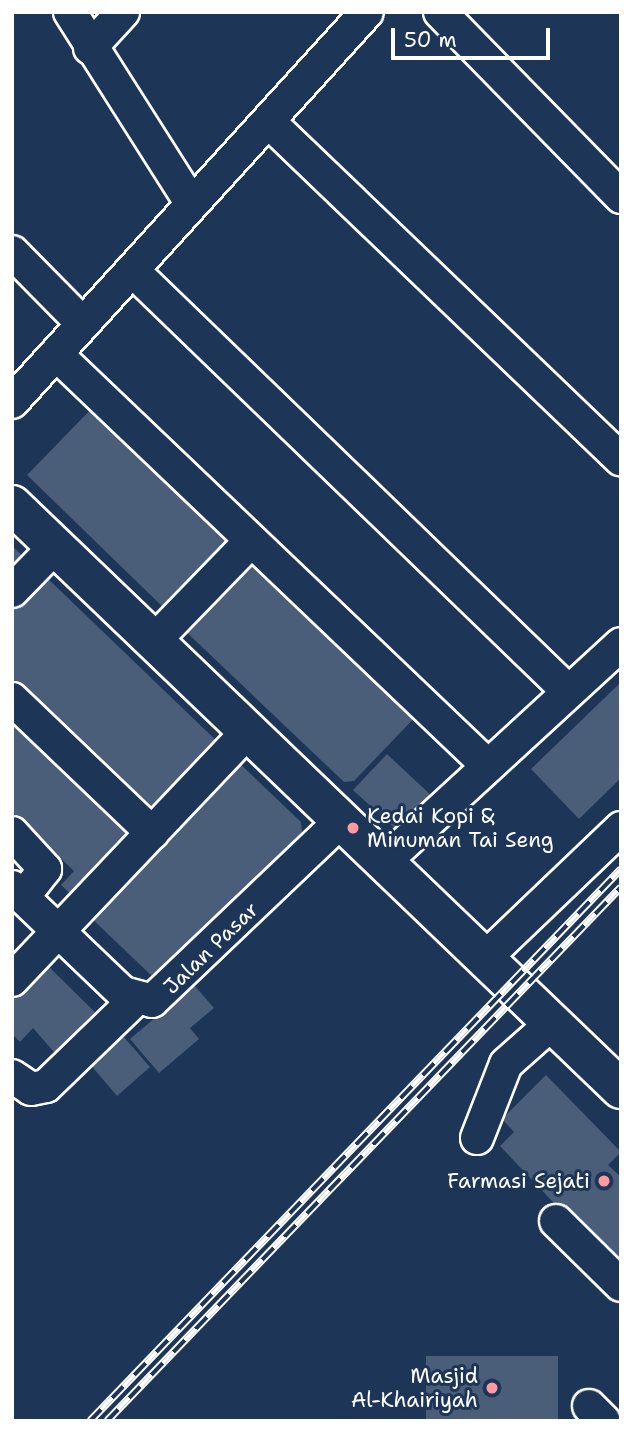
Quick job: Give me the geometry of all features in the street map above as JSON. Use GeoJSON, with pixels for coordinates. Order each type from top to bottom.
{"type":"FeatureCollection","features":[{"type":"Feature","properties":{"kind":"main road"},"geometry":{"type":"LineString","coordinates":[[12,505],[483,960],[621,1089]]}},
{"type":"Feature","properties":{"kind":"street"},"geometry":{"type":"LineString","coordinates":[[70,12],[90,48],[192,204]]}},
{"type":"Feature","properties":{"kind":"street"},"geometry":{"type":"LineString","coordinates":[[90,48],[123,12]]}},
{"type":"Feature","properties":{"kind":"street"},"geometry":{"type":"LineString","coordinates":[[12,402],[367,12]]}},
{"type":"Feature","properties":{"kind":"street"},"geometry":{"type":"LineString","coordinates":[[440,12],[621,197]]}},
{"type":"Feature","properties":{"kind":"street"},"geometry":{"type":"LineString","coordinates":[[268,121],[621,460]]}},
{"type":"Feature","properties":{"kind":"street"},"geometry":{"type":"LineString","coordinates":[[12,252],[83,324]]}},
{"type":"Feature","properties":{"kind":"street"},"geometry":{"type":"LineString","coordinates":[[132,270],[569,692]]}},
{"type":"Feature","properties":{"kind":"street"},"geometry":{"type":"LineString","coordinates":[[56,354],[488,766]]}},
{"type":"Feature","properties":{"kind":"street"},"geometry":{"type":"LineString","coordinates":[[153,642],[251,541]]}},
{"type":"Feature","properties":{"kind":"street"},"geometry":{"type":"LineString","coordinates":[[12,591],[55,547]]}},
{"type":"Feature","properties":{"kind":"street"},"geometry":{"type":"LineString","coordinates":[[383,863],[621,644]]}},
{"type":"Feature","properties":{"kind":"street"},"geometry":{"type":"LineString","coordinates":[[12,699],[152,832]]}},
{"type":"Feature","properties":{"kind":"street"},"geometry":{"type":"LineString","coordinates":[[12,980],[247,732]]}},
{"type":"Feature","properties":{"kind":"street","name":"Jalan Pasar"},"geometry":{"type":"LineString","coordinates":[[17,892],[135,1000],[152,1001],[169,991],[340,822]]}},
{"type":"Feature","properties":{"kind":"street"},"geometry":{"type":"LineString","coordinates":[[483,960],[621,828]]}},
{"type":"Feature","properties":{"kind":"street"},"geometry":{"type":"LineString","coordinates":[[12,833],[45,869],[17,892]]}},
{"type":"Feature","properties":{"kind":"street"},"geometry":{"type":"LineString","coordinates":[[12,1076],[31,1089],[46,1086],[135,1000]]}},
{"type":"Feature","properties":{"kind":"street"},"geometry":{"type":"LineString","coordinates":[[477,1138],[506,1063],[551,1024]]}},
{"type":"Feature","properties":{"kind":"street"},"geometry":{"type":"LineString","coordinates":[[556,1221],[621,1285]]}},
{"type":"Feature","properties":{"kind":"building"},"geometry":{"type":"Polygon","coordinates":[[[98,402],[241,538],[169,613],[27,475],[98,402]]]}},
{"type":"Feature","properties":{"kind":"building"},"geometry":{"type":"Polygon","coordinates":[[[12,546],[25,558],[12,571],[12,546]]]}},
{"type":"Feature","properties":{"kind":"building"},"geometry":{"type":"Polygon","coordinates":[[[253,550],[421,711],[354,781],[344,782],[181,627],[253,550]]]}},
{"type":"Feature","properties":{"kind":"building"},"geometry":{"type":"Polygon","coordinates":[[[43,574],[223,747],[152,822],[12,690],[12,607],[43,574]]]}},
{"type":"Feature","properties":{"kind":"building"},"geometry":{"type":"Polygon","coordinates":[[[621,682],[621,778],[579,819],[531,769],[621,682]]]}},
{"type":"Feature","properties":{"kind":"building"},"geometry":{"type":"Polygon","coordinates":[[[12,709],[141,831],[77,900],[61,885],[74,871],[12,812],[12,709]]]}},
{"type":"Feature","properties":{"kind":"building"},"geometry":{"type":"Polygon","coordinates":[[[387,754],[434,798],[401,834],[353,790],[387,754]]]}},
{"type":"Feature","properties":{"kind":"building"},"geometry":{"type":"Polygon","coordinates":[[[236,760],[301,822],[302,832],[163,977],[154,978],[88,915],[236,760]]]}},
{"type":"Feature","properties":{"kind":"building"},"geometry":{"type":"Polygon","coordinates":[[[44,962],[100,1017],[60,1059],[33,1028],[20,1042],[12,1034],[12,994],[44,962]]]}},
{"type":"Feature","properties":{"kind":"building"},"geometry":{"type":"Polygon","coordinates":[[[194,985],[214,1008],[190,1028],[199,1039],[159,1073],[130,1039],[194,985]]]}},
{"type":"Feature","properties":{"kind":"building"},"geometry":{"type":"Polygon","coordinates":[[[116,1028],[150,1067],[117,1096],[83,1056],[116,1028]]]}},
{"type":"Feature","properties":{"kind":"building"},"geometry":{"type":"Polygon","coordinates":[[[546,1075],[621,1152],[608,1165],[621,1177],[621,1274],[500,1146],[514,1132],[502,1119],[546,1075]]]}},
{"type":"Feature","properties":{"kind":"building","name":"Masjid Al-Khairiyah"},"geometry":{"type":"Polygon","coordinates":[[[426,1356],[558,1356],[558,1421],[426,1421],[426,1356]]]}},
{"type":"Feature","properties":{"kind":"railway"},"geometry":{"type":"LineString","coordinates":[[90,1421],[621,869]]}},
{"type":"Feature","properties":{"kind":"railway"},"geometry":{"type":"LineString","coordinates":[[107,1421],[621,887]]}},
{"type":"Feature","properties":{"kind":"place","name":"Kedai Kopi & Minuman Tai Seng"},"geometry":{"type":"Point","coordinates":[353,828]}},
{"type":"Feature","properties":{"kind":"place","name":"Farmasi Sejati"},"geometry":{"type":"Point","coordinates":[604,1181]}},
{"type":"Feature","properties":{"kind":"place","name":"Masjid Al-Khairiyah"},"geometry":{"type":"Point","coordinates":[492,1388]}}]}
